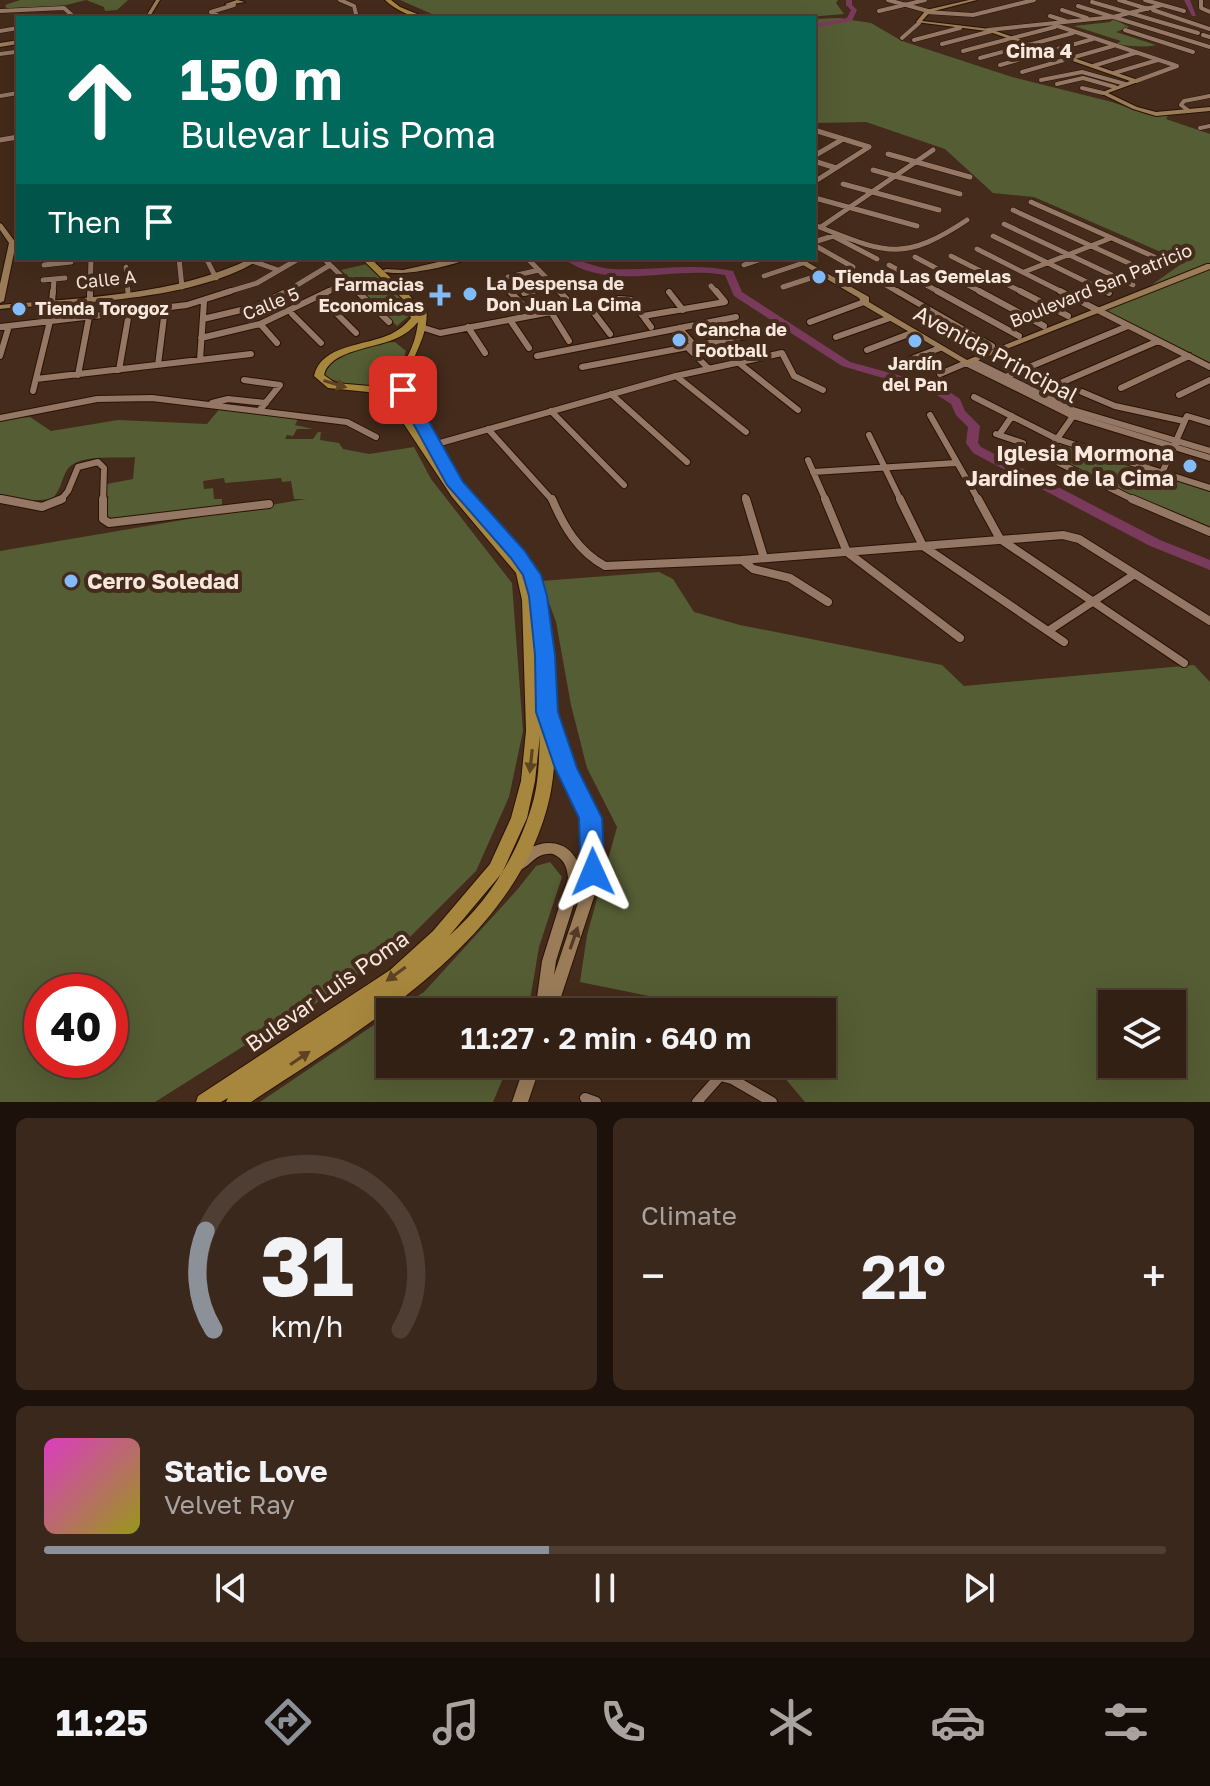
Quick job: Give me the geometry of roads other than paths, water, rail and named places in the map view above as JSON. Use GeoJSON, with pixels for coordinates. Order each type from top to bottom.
{"type":"FeatureCollection","features":[{"type":"Feature","properties":{"kind":"highway"},"geometry":{"type":"LineString","coordinates":[[388,0],[398,8],[419,16]]}},
{"type":"Feature","properties":{"kind":"highway"},"geometry":{"type":"LineString","coordinates":[[395,0],[404,8],[426,16]]}},
{"type":"Feature","properties":{"kind":"highway"},"geometry":{"type":"LineString","coordinates":[[370,389],[390,385],[405,372],[421,327],[422,309],[400,276],[386,271],[375,260]]}},
{"type":"Feature","properties":{"kind":"highway"},"geometry":{"type":"LineString","coordinates":[[375,260],[408,299],[416,318],[409,327],[376,341]]}},
{"type":"Feature","properties":{"kind":"highway"},"geometry":{"type":"LineString","coordinates":[[376,341],[399,338],[414,347]]}},
{"type":"Feature","properties":{"kind":"highway","name":"Bulevar Luis Poma"},"geometry":{"type":"LineString","coordinates":[[235,1102],[410,983],[468,928],[508,875],[531,832],[541,798],[548,748],[545,655],[538,596],[532,575],[518,554],[468,502],[397,404],[382,393],[329,384],[321,378],[319,371],[331,357],[376,341]]}},
{"type":"Feature","properties":{"kind":"highway","name":"Bulevar Luis Poma"},"geometry":{"type":"LineString","coordinates":[[205,1102],[396,975],[425,950],[485,884],[504,854],[519,818],[528,781],[533,731],[527,587],[515,562],[456,495],[426,443],[405,396],[405,372]]}},
{"type":"Feature","properties":{"kind":"street"},"geometry":{"type":"LineString","coordinates":[[340,0],[354,6],[356,16]]}},
{"type":"Feature","properties":{"kind":"street"},"geometry":{"type":"LineString","coordinates":[[885,1],[913,3],[925,0]]}},
{"type":"Feature","properties":{"kind":"street"},"geometry":{"type":"LineString","coordinates":[[904,3],[925,13],[975,0]]}},
{"type":"Feature","properties":{"kind":"street"},"geometry":{"type":"LineString","coordinates":[[885,1],[925,13],[971,15],[1034,0]]}},
{"type":"Feature","properties":{"kind":"street"},"geometry":{"type":"LineString","coordinates":[[1119,0],[1210,29]]}},
{"type":"Feature","properties":{"kind":"street"},"geometry":{"type":"LineString","coordinates":[[1145,0],[1184,11]]}},
{"type":"Feature","properties":{"kind":"street"},"geometry":{"type":"LineString","coordinates":[[219,16],[211,12],[236,2]]}},
{"type":"Feature","properties":{"kind":"street"},"geometry":{"type":"LineString","coordinates":[[1092,2],[1210,37]]}},
{"type":"Feature","properties":{"kind":"street"},"geometry":{"type":"LineString","coordinates":[[1200,2],[1210,5]]}},
{"type":"Feature","properties":{"kind":"street"},"geometry":{"type":"LineString","coordinates":[[1200,2],[1210,12]]}},
{"type":"Feature","properties":{"kind":"street"},"geometry":{"type":"LineString","coordinates":[[879,11],[904,3]]}},
{"type":"Feature","properties":{"kind":"street"},"geometry":{"type":"LineString","coordinates":[[963,51],[1055,25],[1113,17],[1162,5]]}},
{"type":"Feature","properties":{"kind":"street"},"geometry":{"type":"LineString","coordinates":[[1078,6],[1210,47]]}},
{"type":"Feature","properties":{"kind":"street"},"geometry":{"type":"LineString","coordinates":[[0,11],[64,8],[73,16]]}},
{"type":"Feature","properties":{"kind":"street"},"geometry":{"type":"LineString","coordinates":[[1062,10],[1089,19]]}},
{"type":"Feature","properties":{"kind":"street"},"geometry":{"type":"LineString","coordinates":[[902,38],[925,13]]}},
{"type":"Feature","properties":{"kind":"street"},"geometry":{"type":"LineString","coordinates":[[1050,16],[1068,22]]}},
{"type":"Feature","properties":{"kind":"street"},"geometry":{"type":"LineString","coordinates":[[919,23],[990,30],[1055,25],[1177,66],[1103,93]]}},
{"type":"Feature","properties":{"kind":"street"},"geometry":{"type":"LineString","coordinates":[[914,40],[960,28]]}},
{"type":"Feature","properties":{"kind":"street"},"geometry":{"type":"LineString","coordinates":[[1164,43],[1210,29]]}},
{"type":"Feature","properties":{"kind":"street"},"geometry":{"type":"LineString","coordinates":[[942,44],[990,30],[1136,81]]}},
{"type":"Feature","properties":{"kind":"street"},"geometry":{"type":"LineString","coordinates":[[1125,30],[1193,52]]}},
{"type":"Feature","properties":{"kind":"street"},"geometry":{"type":"LineString","coordinates":[[980,58],[1075,33]]}},
{"type":"Feature","properties":{"kind":"street"},"geometry":{"type":"LineString","coordinates":[[1000,65],[1095,39]]}},
{"type":"Feature","properties":{"kind":"street"},"geometry":{"type":"LineString","coordinates":[[1022,72],[1115,45]]}},
{"type":"Feature","properties":{"kind":"street"},"geometry":{"type":"LineString","coordinates":[[1093,66],[1137,52]]}},
{"type":"Feature","properties":{"kind":"street"},"geometry":{"type":"LineString","coordinates":[[1114,73],[1160,60]]}},
{"type":"Feature","properties":{"kind":"street"},"geometry":{"type":"LineString","coordinates":[[1041,80],[1082,72],[1125,84]]}},
{"type":"Feature","properties":{"kind":"street"},"geometry":{"type":"LineString","coordinates":[[1057,84],[1083,78],[1115,87]]}},
{"type":"Feature","properties":{"kind":"street"},"geometry":{"type":"LineString","coordinates":[[1082,88],[1103,93],[1151,113],[1210,109]]}},
{"type":"Feature","properties":{"kind":"street"},"geometry":{"type":"LineString","coordinates":[[1189,111],[1181,103],[1210,96]]}},
{"type":"Feature","properties":{"kind":"street"},"geometry":{"type":"LineString","coordinates":[[1200,128],[1210,126]]}},
{"type":"Feature","properties":{"kind":"street"},"geometry":{"type":"LineString","coordinates":[[816,131],[870,147],[816,181]]}},
{"type":"Feature","properties":{"kind":"street"},"geometry":{"type":"LineString","coordinates":[[816,155],[841,138]]}},
{"type":"Feature","properties":{"kind":"street"},"geometry":{"type":"LineString","coordinates":[[3,140],[10,150]]}},
{"type":"Feature","properties":{"kind":"street"},"geometry":{"type":"LineString","coordinates":[[821,227],[933,150]]}},
{"type":"Feature","properties":{"kind":"street"},"geometry":{"type":"LineString","coordinates":[[888,154],[970,177]]}},
{"type":"Feature","properties":{"kind":"street"},"geometry":{"type":"LineString","coordinates":[[816,157],[836,168]]}},
{"type":"Feature","properties":{"kind":"street"},"geometry":{"type":"LineString","coordinates":[[873,170],[960,194]]}},
{"type":"Feature","properties":{"kind":"street"},"geometry":{"type":"LineString","coordinates":[[843,184],[939,210]]}},
{"type":"Feature","properties":{"kind":"street"},"geometry":{"type":"LineString","coordinates":[[816,198],[917,226]]}},
{"type":"Feature","properties":{"kind":"street"},"geometry":{"type":"LineString","coordinates":[[1031,202],[1168,263]]}},
{"type":"Feature","properties":{"kind":"street"},"geometry":{"type":"LineString","coordinates":[[1013,210],[1148,272]]}},
{"type":"Feature","properties":{"kind":"street"},"geometry":{"type":"LineString","coordinates":[[816,226],[863,244],[904,250],[916,249],[967,220]]}},
{"type":"Feature","properties":{"kind":"street"},"geometry":{"type":"LineString","coordinates":[[1004,224],[1133,285]]}},
{"type":"Feature","properties":{"kind":"street"},"geometry":{"type":"LineString","coordinates":[[0,225],[3,235],[15,242],[4,258],[0,304]]}},
{"type":"Feature","properties":{"kind":"street"},"geometry":{"type":"LineString","coordinates":[[816,242],[833,236],[877,259]]}},
{"type":"Feature","properties":{"kind":"street"},"geometry":{"type":"LineString","coordinates":[[993,236],[1109,293]]}},
{"type":"Feature","properties":{"kind":"street"},"geometry":{"type":"LineString","coordinates":[[1024,272],[1112,238]]}},
{"type":"Feature","properties":{"kind":"street"},"geometry":{"type":"LineString","coordinates":[[816,244],[853,267]]}},
{"type":"Feature","properties":{"kind":"street"},"geometry":{"type":"LineString","coordinates":[[977,249],[1210,367]]}},
{"type":"Feature","properties":{"kind":"street"},"geometry":{"type":"LineString","coordinates":[[951,256],[1068,316]]}},
{"type":"Feature","properties":{"kind":"street"},"geometry":{"type":"LineString","coordinates":[[915,257],[1044,326]]}},
{"type":"Feature","properties":{"kind":"street","name":"Boulevard San Patricio"},"geometry":{"type":"LineString","coordinates":[[966,360],[992,346],[1094,309],[1210,259]]}},
{"type":"Feature","properties":{"kind":"street"},"geometry":{"type":"LineString","coordinates":[[90,298],[91,260]]}},
{"type":"Feature","properties":{"kind":"street"},"geometry":{"type":"LineString","coordinates":[[179,260],[182,287]]}},
{"type":"Feature","properties":{"kind":"street"},"geometry":{"type":"LineString","coordinates":[[207,260],[216,278]]}},
{"type":"Feature","properties":{"kind":"street"},"geometry":{"type":"LineString","coordinates":[[251,260],[278,270]]}},
{"type":"Feature","properties":{"kind":"street","name":"Calle A"},"geometry":{"type":"LineString","coordinates":[[0,304],[52,302],[182,287],[216,278],[251,260]]}},
{"type":"Feature","properties":{"kind":"street"},"geometry":{"type":"LineString","coordinates":[[0,327],[204,302],[257,283],[296,260]]}},
{"type":"Feature","properties":{"kind":"street"},"geometry":{"type":"LineString","coordinates":[[325,260],[389,322]]}},
{"type":"Feature","properties":{"kind":"street"},"geometry":{"type":"LineString","coordinates":[[400,276],[459,260]]}},
{"type":"Feature","properties":{"kind":"street"},"geometry":{"type":"LineString","coordinates":[[529,260],[574,307]]}},
{"type":"Feature","properties":{"kind":"street"},"geometry":{"type":"LineString","coordinates":[[744,265],[758,260]]}},
{"type":"Feature","properties":{"kind":"street"},"geometry":{"type":"LineString","coordinates":[[764,276],[799,260]]}},
{"type":"Feature","properties":{"kind":"street","name":"Avenida Principal"},"geometry":{"type":"LineString","coordinates":[[799,260],[966,360],[1033,395],[1075,414],[1210,458]]}},
{"type":"Feature","properties":{"kind":"street"},"geometry":{"type":"LineString","coordinates":[[44,265],[71,262]]}},
{"type":"Feature","properties":{"kind":"street"},"geometry":{"type":"LineString","coordinates":[[203,319],[258,307],[296,288],[330,265]]}},
{"type":"Feature","properties":{"kind":"street"},"geometry":{"type":"LineString","coordinates":[[889,265],[1019,336]]}},
{"type":"Feature","properties":{"kind":"street","name":"Boulevard San Patricio"},"geometry":{"type":"LineString","coordinates":[[966,360],[1210,266]]}},
{"type":"Feature","properties":{"kind":"street"},"geometry":{"type":"LineString","coordinates":[[126,267],[128,294]]}},
{"type":"Feature","properties":{"kind":"street"},"geometry":{"type":"LineString","coordinates":[[508,277],[539,270]]}},
{"type":"Feature","properties":{"kind":"street"},"geometry":{"type":"LineString","coordinates":[[865,273],[992,346]]}},
{"type":"Feature","properties":{"kind":"street"},"geometry":{"type":"LineString","coordinates":[[783,287],[823,274]]}},
{"type":"Feature","properties":{"kind":"street"},"geometry":{"type":"LineString","coordinates":[[43,280],[65,278]]}},
{"type":"Feature","properties":{"kind":"street"},"geometry":{"type":"LineString","coordinates":[[33,391],[50,321],[54,279]]}},
{"type":"Feature","properties":{"kind":"street","name":"Calle 5"},"geometry":{"type":"LineString","coordinates":[[201,338],[262,326],[292,314],[346,281]]}},
{"type":"Feature","properties":{"kind":"street"},"geometry":{"type":"LineString","coordinates":[[643,316],[725,302],[711,286]]}},
{"type":"Feature","properties":{"kind":"street"},"geometry":{"type":"LineString","coordinates":[[504,287],[534,315]]}},
{"type":"Feature","properties":{"kind":"street"},"geometry":{"type":"LineString","coordinates":[[524,293],[555,287]]}},
{"type":"Feature","properties":{"kind":"street"},"geometry":{"type":"LineString","coordinates":[[669,292],[683,310]]}},
{"type":"Feature","properties":{"kind":"street"},"geometry":{"type":"LineString","coordinates":[[320,297],[356,333]]}},
{"type":"Feature","properties":{"kind":"street"},"geometry":{"type":"LineString","coordinates":[[421,327],[436,333],[626,299],[651,327]]}},
{"type":"Feature","properties":{"kind":"street"},"geometry":{"type":"LineString","coordinates":[[810,322],[864,300]]}},
{"type":"Feature","properties":{"kind":"street","name":"Avenida Principal"},"geometry":{"type":"LineString","coordinates":[[864,300],[940,348],[966,360]]}},
{"type":"Feature","properties":{"kind":"street"},"geometry":{"type":"LineString","coordinates":[[200,360],[204,302]]}},
{"type":"Feature","properties":{"kind":"street"},"geometry":{"type":"LineString","coordinates":[[588,305],[610,334]]}},
{"type":"Feature","properties":{"kind":"street"},"geometry":{"type":"LineString","coordinates":[[158,365],[165,309]]}},
{"type":"Feature","properties":{"kind":"street"},"geometry":{"type":"LineString","coordinates":[[551,312],[569,341]]}},
{"type":"Feature","properties":{"kind":"street"},"geometry":{"type":"LineString","coordinates":[[119,370],[129,313]]}},
{"type":"Feature","properties":{"kind":"street"},"geometry":{"type":"LineString","coordinates":[[292,314],[321,343]]}},
{"type":"Feature","properties":{"kind":"street"},"geometry":{"type":"LineString","coordinates":[[78,375],[89,317]]}},
{"type":"Feature","properties":{"kind":"street"},"geometry":{"type":"LineString","coordinates":[[537,356],[736,317]]}},
{"type":"Feature","properties":{"kind":"street"},"geometry":{"type":"LineString","coordinates":[[836,337],[890,318]]}},
{"type":"Feature","properties":{"kind":"street"},"geometry":{"type":"LineString","coordinates":[[510,320],[529,348]]}},
{"type":"Feature","properties":{"kind":"street"},"geometry":{"type":"LineString","coordinates":[[0,356],[9,326]]}},
{"type":"Feature","properties":{"kind":"street"},"geometry":{"type":"LineString","coordinates":[[262,326],[277,343]]}},
{"type":"Feature","properties":{"kind":"street"},"geometry":{"type":"LineString","coordinates":[[1000,379],[1128,326]]}},
{"type":"Feature","properties":{"kind":"street"},"geometry":{"type":"LineString","coordinates":[[468,327],[485,353]]}},
{"type":"Feature","properties":{"kind":"street"},"geometry":{"type":"LineString","coordinates":[[738,327],[746,335]]}},
{"type":"Feature","properties":{"kind":"street"},"geometry":{"type":"LineString","coordinates":[[679,328],[708,368]]}},
{"type":"Feature","properties":{"kind":"street"},"geometry":{"type":"LineString","coordinates":[[867,350],[914,332]]}},
{"type":"Feature","properties":{"kind":"street"},"geometry":{"type":"LineString","coordinates":[[582,367],[762,333]]}},
{"type":"Feature","properties":{"kind":"street"},"geometry":{"type":"LineString","coordinates":[[1033,395],[1158,341]]}},
{"type":"Feature","properties":{"kind":"street"},"geometry":{"type":"LineString","coordinates":[[904,362],[940,348]]}},
{"type":"Feature","properties":{"kind":"street"},"geometry":{"type":"LineString","coordinates":[[426,443],[488,429],[676,376],[782,353],[794,376],[823,390]]}},
{"type":"Feature","properties":{"kind":"street"},"geometry":{"type":"LineString","coordinates":[[36,379],[251,354]]}},
{"type":"Feature","properties":{"kind":"street"},"geometry":{"type":"LineString","coordinates":[[1121,388],[1189,356]]}},
{"type":"Feature","properties":{"kind":"street"},"geometry":{"type":"LineString","coordinates":[[940,374],[966,360]]}},
{"type":"Feature","properties":{"kind":"street"},"geometry":{"type":"LineString","coordinates":[[739,363],[798,410]]}},
{"type":"Feature","properties":{"kind":"street"},"geometry":{"type":"LineString","coordinates":[[676,376],[746,432]]}},
{"type":"Feature","properties":{"kind":"street"},"geometry":{"type":"LineString","coordinates":[[244,380],[280,385],[259,411]]}},
{"type":"Feature","properties":{"kind":"street"},"geometry":{"type":"LineString","coordinates":[[1179,395],[1210,380]]}},
{"type":"Feature","properties":{"kind":"street"},"geometry":{"type":"LineString","coordinates":[[1082,392],[1115,406],[1184,421]]}},
{"type":"Feature","properties":{"kind":"street"},"geometry":{"type":"LineString","coordinates":[[611,394],[687,462]]}},
{"type":"Feature","properties":{"kind":"street"},"geometry":{"type":"LineString","coordinates":[[974,397],[1057,439],[1210,488]]}},
{"type":"Feature","properties":{"kind":"street"},"geometry":{"type":"LineString","coordinates":[[0,418],[112,398],[170,399],[347,422],[376,437]]}},
{"type":"Feature","properties":{"kind":"street"},"geometry":{"type":"LineString","coordinates":[[210,404],[228,399],[266,403]]}},
{"type":"Feature","properties":{"kind":"street"},"geometry":{"type":"LineString","coordinates":[[551,411],[624,485]]}},
{"type":"Feature","properties":{"kind":"street"},"geometry":{"type":"LineString","coordinates":[[1045,456],[1075,414]]}},
{"type":"Feature","properties":{"kind":"street"},"geometry":{"type":"LineString","coordinates":[[930,415],[1000,539],[1184,663]]}},
{"type":"Feature","properties":{"kind":"street"},"geometry":{"type":"LineString","coordinates":[[1012,416],[997,435],[1023,443]]}},
{"type":"Feature","properties":{"kind":"street"},"geometry":{"type":"LineString","coordinates":[[1162,473],[1187,416],[1210,423]]}},
{"type":"Feature","properties":{"kind":"street"},"geometry":{"type":"LineString","coordinates":[[488,429],[551,496],[564,528],[590,558],[605,566],[742,560],[1071,536],[1210,621]]}},
{"type":"Feature","properties":{"kind":"street"},"geometry":{"type":"LineString","coordinates":[[869,435],[923,546],[1064,642]]}},
{"type":"Feature","properties":{"kind":"street","name":"Avenida Principal"},"geometry":{"type":"LineString","coordinates":[[1174,444],[1210,451]]}},
{"type":"Feature","properties":{"kind":"street"},"geometry":{"type":"LineString","coordinates":[[1031,449],[1155,511],[1210,532]]}},
{"type":"Feature","properties":{"kind":"street"},"geometry":{"type":"LineString","coordinates":[[808,460],[847,552],[960,638]]}},
{"type":"Feature","properties":{"kind":"street"},"geometry":{"type":"LineString","coordinates":[[0,499],[23,505],[53,504],[64,498],[78,467],[98,462],[104,468],[103,519],[109,523],[269,504]]}},
{"type":"Feature","properties":{"kind":"street"},"geometry":{"type":"LineString","coordinates":[[813,472],[956,463]]}},
{"type":"Feature","properties":{"kind":"street"},"geometry":{"type":"LineString","coordinates":[[745,497],[764,558]]}},
{"type":"Feature","properties":{"kind":"street"},"geometry":{"type":"LineString","coordinates":[[742,560],[753,569],[790,578],[828,602]]}},
{"type":"Feature","properties":{"kind":"street"},"geometry":{"type":"LineString","coordinates":[[1048,631],[1135,574]]}},
{"type":"Feature","properties":{"kind":"street"},"geometry":{"type":"LineString","coordinates":[[547,712],[566,768],[591,818],[594,854],[589,891],[554,998]]}},
{"type":"Feature","properties":{"kind":"street"},"geometry":{"type":"LineString","coordinates":[[508,875],[533,852],[544,848],[559,850],[575,866],[575,878],[545,977],[543,998]]}},
{"type":"Feature","properties":{"kind":"street"},"geometry":{"type":"LineString","coordinates":[[697,1102],[720,1076],[732,1079],[772,1102]]}},
{"type":"Feature","properties":{"kind":"street"},"geometry":{"type":"LineString","coordinates":[[520,1102],[528,1078]]}},
{"type":"Feature","properties":{"kind":"waterway"},"geometry":{"type":"LineString","coordinates":[[816,26],[850,20],[854,10],[849,0]]}},
{"type":"Feature","properties":{"kind":"waterway"},"geometry":{"type":"LineString","coordinates":[[1187,0],[1194,15]]}},
{"type":"Feature","properties":{"kind":"waterway"},"geometry":{"type":"LineString","coordinates":[[572,260],[606,272],[689,268],[729,273],[738,294],[846,364],[938,390],[956,402],[960,412],[974,426],[972,443],[977,450],[1155,543],[1210,565]]}},
{"type":"Feature","properties":{"kind":"place","name":"Tienda Las Gemelas"},"geometry":{"type":"Point","coordinates":[819,277]}},
{"type":"Feature","properties":{"kind":"place","name":"La Despensa de Don Juan La Cima"},"geometry":{"type":"Point","coordinates":[470,294]}},
{"type":"Feature","properties":{"kind":"place","name":"Farmacias Economicas"},"geometry":{"type":"Point","coordinates":[440,295]}},
{"type":"Feature","properties":{"kind":"place","name":"Tienda Torogoz"},"geometry":{"type":"Point","coordinates":[19,309]}},
{"type":"Feature","properties":{"kind":"place","name":"Cancha de Football"},"geometry":{"type":"Point","coordinates":[679,340]}},
{"type":"Feature","properties":{"kind":"place","name":"Jardín del Pan"},"geometry":{"type":"Point","coordinates":[915,341]}},
{"type":"Feature","properties":{"kind":"place","name":"Iglesia Mormona Jardines de la Cima"},"geometry":{"type":"Point","coordinates":[1190,466]}},
{"type":"Feature","properties":{"kind":"place","name":"Cerro Soledad"},"geometry":{"type":"Point","coordinates":[71,581]}},
{"type":"Feature","properties":{"kind":"district","name":"Cima 4"},"geometry":{"type":"Point","coordinates":[1039,51]}}]}
